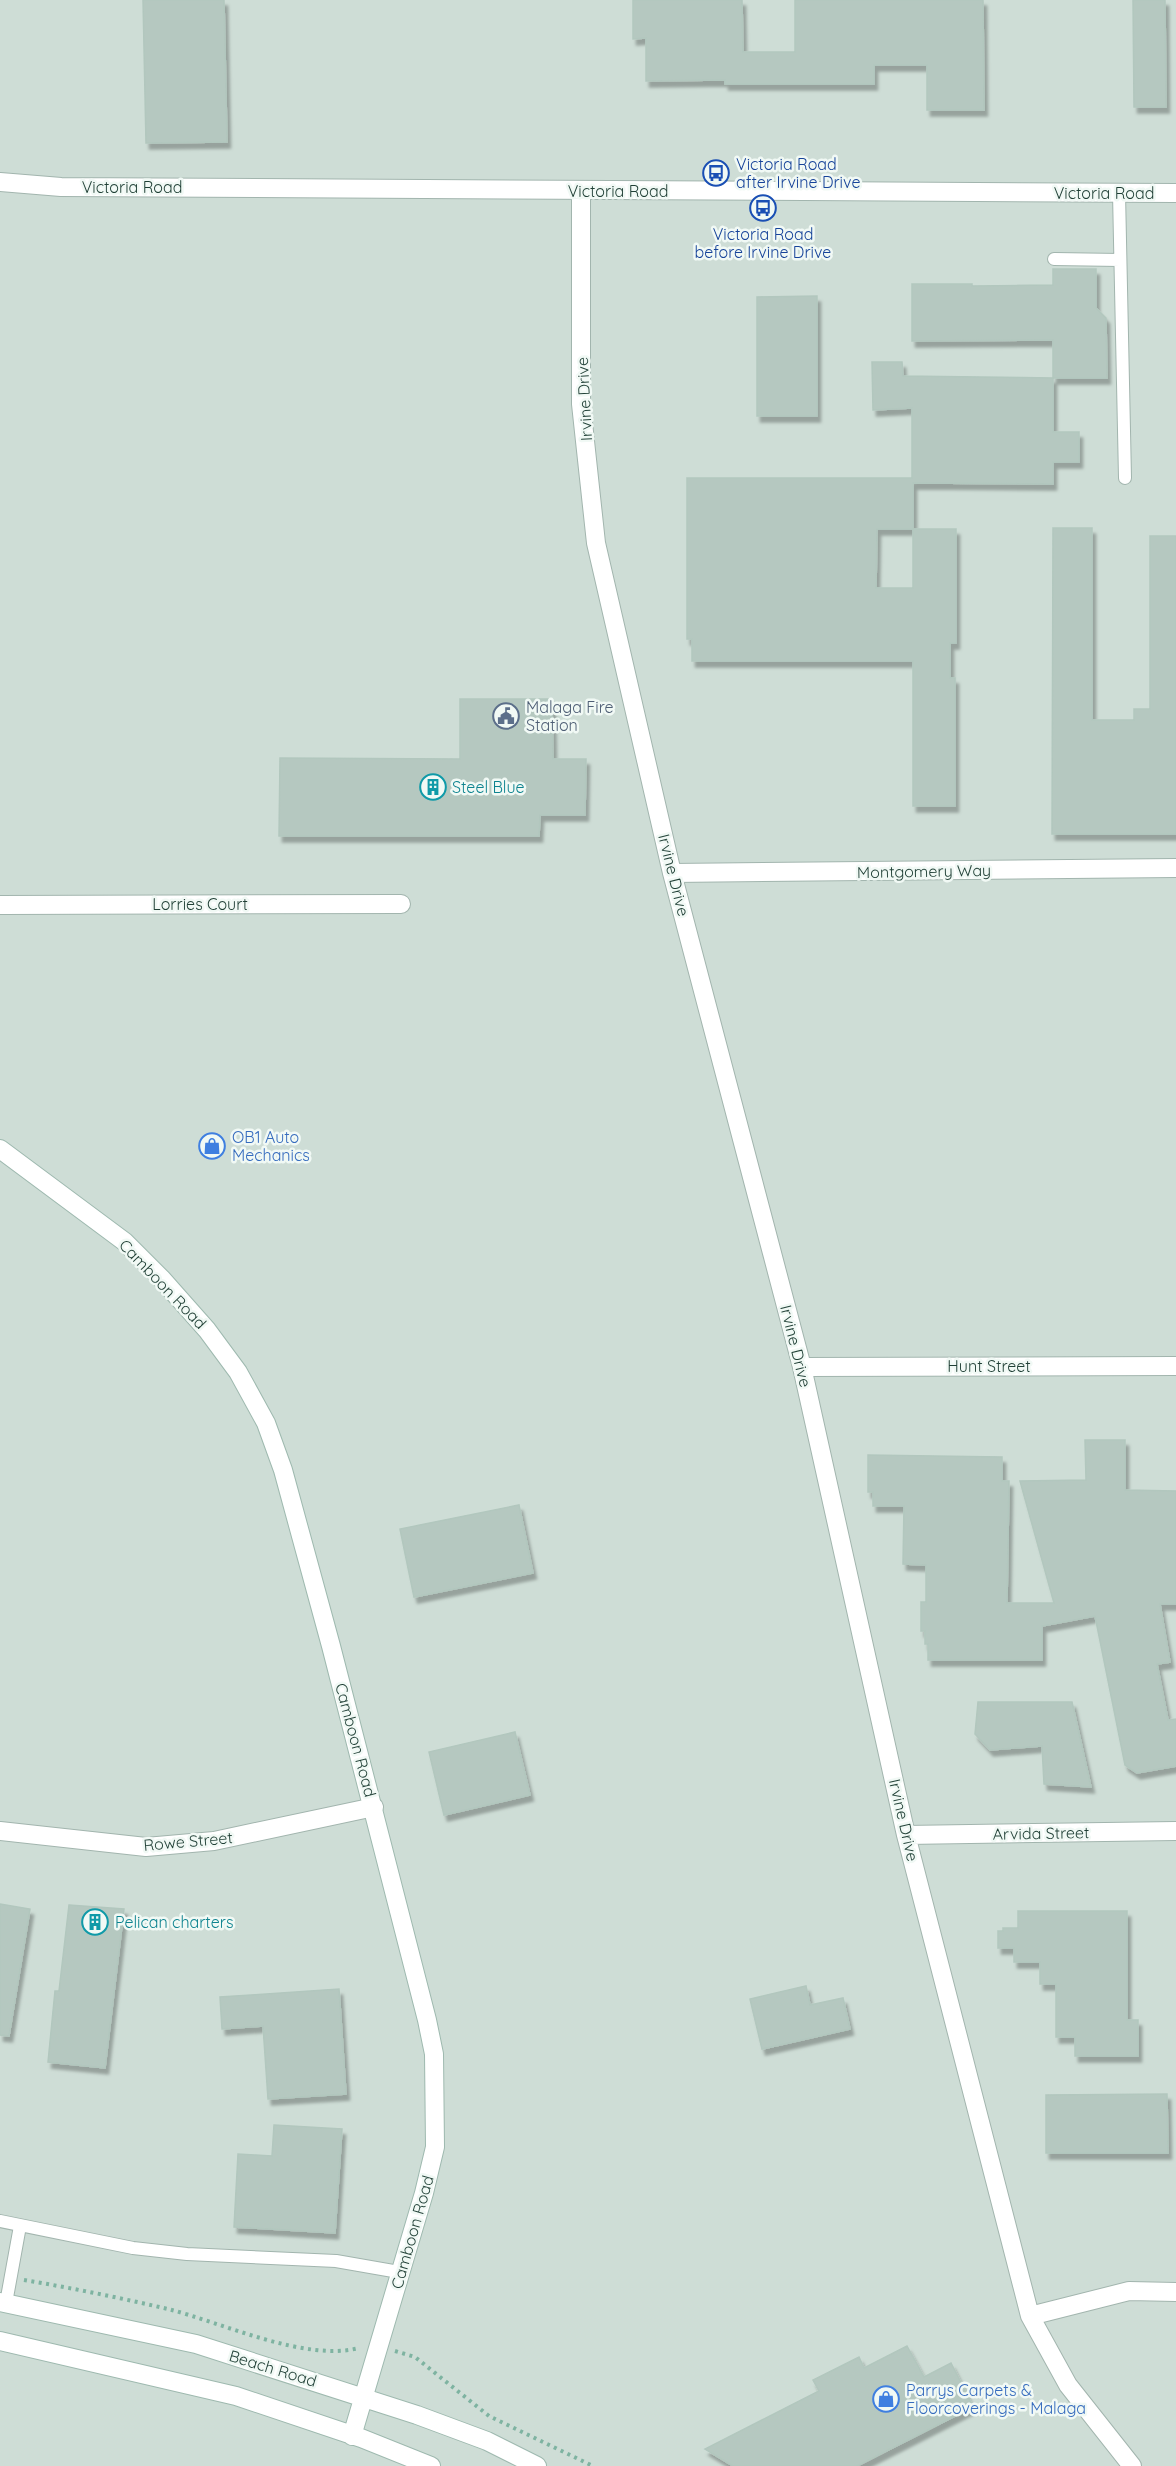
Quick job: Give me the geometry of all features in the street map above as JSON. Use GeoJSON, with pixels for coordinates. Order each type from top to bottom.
{"type":"FeatureCollection","features":[{"type":"Feature","properties":{"kind":"street","name":"Victoria Road"},"geometry":{"type":"LineString","coordinates":[[0,182],[61,187],[1176,193]]}},
{"type":"Feature","properties":{"kind":"street","name":"Victoria Road"},"geometry":{"type":"LineString","coordinates":[[0,195],[61,187]]}},
{"type":"Feature","properties":{"kind":"street","name":"Irvine Drive"},"geometry":{"type":"LineString","coordinates":[[581,191],[581,404],[596,543],[672,873],[802,1367],[906,1835],[1030,2316],[1068,2385],[1132,2466]]}},
{"type":"Feature","properties":{"kind":"street","name":"Montgomery Way"},"geometry":{"type":"LineString","coordinates":[[672,873],[1176,868]]}},
{"type":"Feature","properties":{"kind":"street","name":"Lorries Court"},"geometry":{"type":"LineString","coordinates":[[0,905],[401,904]]}},
{"type":"Feature","properties":{"kind":"street","name":"Camboon Road"},"geometry":{"type":"LineString","coordinates":[[0,1149],[125,1242],[207,1330],[238,1372],[266,1423],[283,1470],[374,1808],[434,2054],[435,2147],[380,2348],[352,2436]]}},
{"type":"Feature","properties":{"kind":"street","name":"Hunt Street"},"geometry":{"type":"LineString","coordinates":[[802,1367],[1176,1366]]}},
{"type":"Feature","properties":{"kind":"street","name":"Rowe Street"},"geometry":{"type":"LineString","coordinates":[[0,1831],[146,1847],[214,1841],[374,1808]]}},
{"type":"Feature","properties":{"kind":"street","name":"Arvida Street"},"geometry":{"type":"LineString","coordinates":[[906,1835],[1176,1832]]}},
{"type":"Feature","properties":{"kind":"street"},"geometry":{"type":"LineString","coordinates":[[1030,2316],[1129,2291],[1176,2292]]}},
{"type":"Feature","properties":{"kind":"street","name":"Beach Road"},"geometry":{"type":"LineString","coordinates":[[3,2302],[196,2344],[365,2397],[487,2441],[537,2466]]}},
{"type":"Feature","properties":{"kind":"street"},"geometry":{"type":"LineString","coordinates":[[0,2341],[236,2396],[431,2466]]}},
{"type":"Feature","properties":{"kind":"lane"},"geometry":{"type":"LineString","coordinates":[[1119,193],[1125,478]]}},
{"type":"Feature","properties":{"kind":"lane"},"geometry":{"type":"LineString","coordinates":[[1054,259],[1120,260]]}},
{"type":"Feature","properties":{"kind":"lane"},"geometry":{"type":"LineString","coordinates":[[0,2222],[133,2248],[188,2254],[336,2261],[399,2272]]}},
{"type":"Feature","properties":{"kind":"lane"},"geometry":{"type":"LineString","coordinates":[[3,2302],[11,2278],[20,2226]]}},
{"type":"Feature","properties":{"kind":"path"},"geometry":{"type":"LineString","coordinates":[[11,2278],[169,2310],[307,2350],[347,2351],[373,2345],[415,2357],[489,2416],[593,2466]]}},
{"type":"Feature","properties":{"kind":"shaded area"},"geometry":{"type":"Polygon","coordinates":[[[0,0],[1176,0],[1176,2466],[0,2466],[0,0]]]}},
{"type":"Feature","properties":{"kind":"building"},"geometry":{"type":"Polygon","coordinates":[[[143,0],[224,0],[227,142],[146,143],[143,0]]]}},
{"type":"Feature","properties":{"kind":"building"},"geometry":{"type":"Polygon","coordinates":[[[633,0],[742,0],[743,52],[795,52],[795,0],[983,0],[984,110],[927,110],[927,65],[874,65],[874,84],[725,84],[725,80],[646,81],[646,38],[633,39],[633,0]]]}},
{"type":"Feature","properties":{"kind":"building"},"geometry":{"type":"Polygon","coordinates":[[[1133,0],[1165,0],[1166,107],[1134,107],[1133,0]]]}},
{"type":"Feature","properties":{"kind":"building"},"geometry":{"type":"Polygon","coordinates":[[[1053,269],[1096,269],[1096,308],[1106,318],[1107,378],[1053,378],[1053,340],[912,341],[912,284],[1053,285],[1053,269]]]}},
{"type":"Feature","properties":{"kind":"building"},"geometry":{"type":"Polygon","coordinates":[[[817,296],[817,416],[757,416],[757,297],[817,296]]]}},
{"type":"Feature","properties":{"kind":"building"},"geometry":{"type":"Polygon","coordinates":[[[872,362],[902,362],[903,376],[1053,378],[1053,432],[1079,432],[1079,462],[1053,462],[1053,484],[913,483],[913,529],[956,529],[956,643],[950,643],[950,678],[955,678],[955,806],[913,806],[913,661],[692,661],[692,639],[687,639],[687,478],[912,478],[912,408],[873,410],[872,362]],[[877,529],[876,588],[913,588],[913,529],[877,529]]]}},
{"type":"Feature","properties":{"kind":"building"},"geometry":{"type":"Polygon","coordinates":[[[1053,528],[1092,528],[1092,720],[1134,720],[1134,709],[1150,709],[1150,536],[1176,536],[1176,834],[1052,834],[1053,528]]]}},
{"type":"Feature","properties":{"kind":"building","name":"Steel Blue"},"geometry":{"type":"Polygon","coordinates":[[[460,699],[552,699],[553,759],[586,759],[585,815],[540,815],[539,836],[279,836],[280,758],[460,759],[460,699]]]}},
{"type":"Feature","properties":{"kind":"building"},"geometry":{"type":"Polygon","coordinates":[[[1085,1440],[1125,1440],[1125,1490],[1176,1491],[1176,1604],[1160,1604],[1170,1662],[1157,1664],[1168,1720],[1176,1719],[1176,1766],[1137,1773],[1125,1765],[1095,1616],[1042,1626],[1042,1660],[928,1660],[925,1631],[921,1631],[921,1602],[926,1602],[926,1565],[903,1564],[904,1506],[873,1506],[873,1492],[868,1492],[868,1455],[1002,1457],[1002,1481],[1009,1481],[1007,1603],[1054,1603],[1020,1481],[1086,1480],[1085,1440]]]}},
{"type":"Feature","properties":{"kind":"building"},"geometry":{"type":"Polygon","coordinates":[[[519,1505],[533,1573],[414,1597],[400,1529],[519,1505]]]}},
{"type":"Feature","properties":{"kind":"building"},"geometry":{"type":"Polygon","coordinates":[[[978,1702],[1072,1702],[1091,1787],[1044,1784],[1042,1746],[990,1750],[975,1734],[978,1702]]]}},
{"type":"Feature","properties":{"kind":"building"},"geometry":{"type":"Polygon","coordinates":[[[515,1732],[530,1795],[444,1815],[429,1752],[515,1732]]]}},
{"type":"Feature","properties":{"kind":"building"},"geometry":{"type":"Polygon","coordinates":[[[0,1904],[30,1909],[9,2036],[0,2035],[0,1904]]]}},
{"type":"Feature","properties":{"kind":"building"},"geometry":{"type":"Polygon","coordinates":[[[69,1905],[124,1909],[105,2068],[48,2062],[55,1991],[59,1991],[69,1905]]]}},
{"type":"Feature","properties":{"kind":"building"},"geometry":{"type":"Polygon","coordinates":[[[1018,1911],[1127,1911],[1127,2020],[1138,2020],[1138,2056],[1075,2056],[1075,2037],[1056,2037],[1056,1984],[1040,1984],[1040,1962],[1014,1962],[1014,1948],[998,1948],[998,1931],[1003,1931],[1003,1928],[1018,1928],[1018,1911]]]}},
{"type":"Feature","properties":{"kind":"building"},"geometry":{"type":"Polygon","coordinates":[[[806,1986],[810,2005],[843,1998],[850,2029],[762,2049],[750,1999],[806,1986]]]}},
{"type":"Feature","properties":{"kind":"building"},"geometry":{"type":"Polygon","coordinates":[[[339,1989],[346,2094],[268,2099],[263,2026],[222,2029],[220,1997],[339,1989]]]}},
{"type":"Feature","properties":{"kind":"building"},"geometry":{"type":"Polygon","coordinates":[[[1167,2094],[1168,2153],[1046,2153],[1046,2095],[1167,2094]]]}},
{"type":"Feature","properties":{"kind":"building"},"geometry":{"type":"Polygon","coordinates":[[[274,2125],[342,2129],[335,2233],[234,2227],[238,2154],[272,2156],[274,2125]]]}},
{"type":"Feature","properties":{"kind":"building","name":"Parrys Carpets & Floorcoverings - Malaga"},"geometry":{"type":"Polygon","coordinates":[[[907,2346],[924,2377],[951,2363],[973,2407],[857,2466],[733,2466],[705,2449],[819,2391],[813,2380],[859,2357],[864,2368],[907,2346]]]}},
{"type":"Feature","properties":{"kind":"place","name":"Victoria Road after Irvine Drive"},"geometry":{"type":"Point","coordinates":[716,173]}},
{"type":"Feature","properties":{"kind":"place","name":"Victoria Road before Irvine Drive"},"geometry":{"type":"Point","coordinates":[763,208]}},
{"type":"Feature","properties":{"kind":"place","name":"Malaga Fire Station"},"geometry":{"type":"Point","coordinates":[506,716]}},
{"type":"Feature","properties":{"kind":"place","name":"Steel Blue"},"geometry":{"type":"Point","coordinates":[433,787]}},
{"type":"Feature","properties":{"kind":"place","name":"OB1 Auto Mechanics"},"geometry":{"type":"Point","coordinates":[212,1146]}},
{"type":"Feature","properties":{"kind":"place","name":"Pelican charters"},"geometry":{"type":"Point","coordinates":[95,1922]}},
{"type":"Feature","properties":{"kind":"place","name":"Parrys Carpets & Floorcoverings - Malaga"},"geometry":{"type":"Point","coordinates":[886,2399]}}]}
